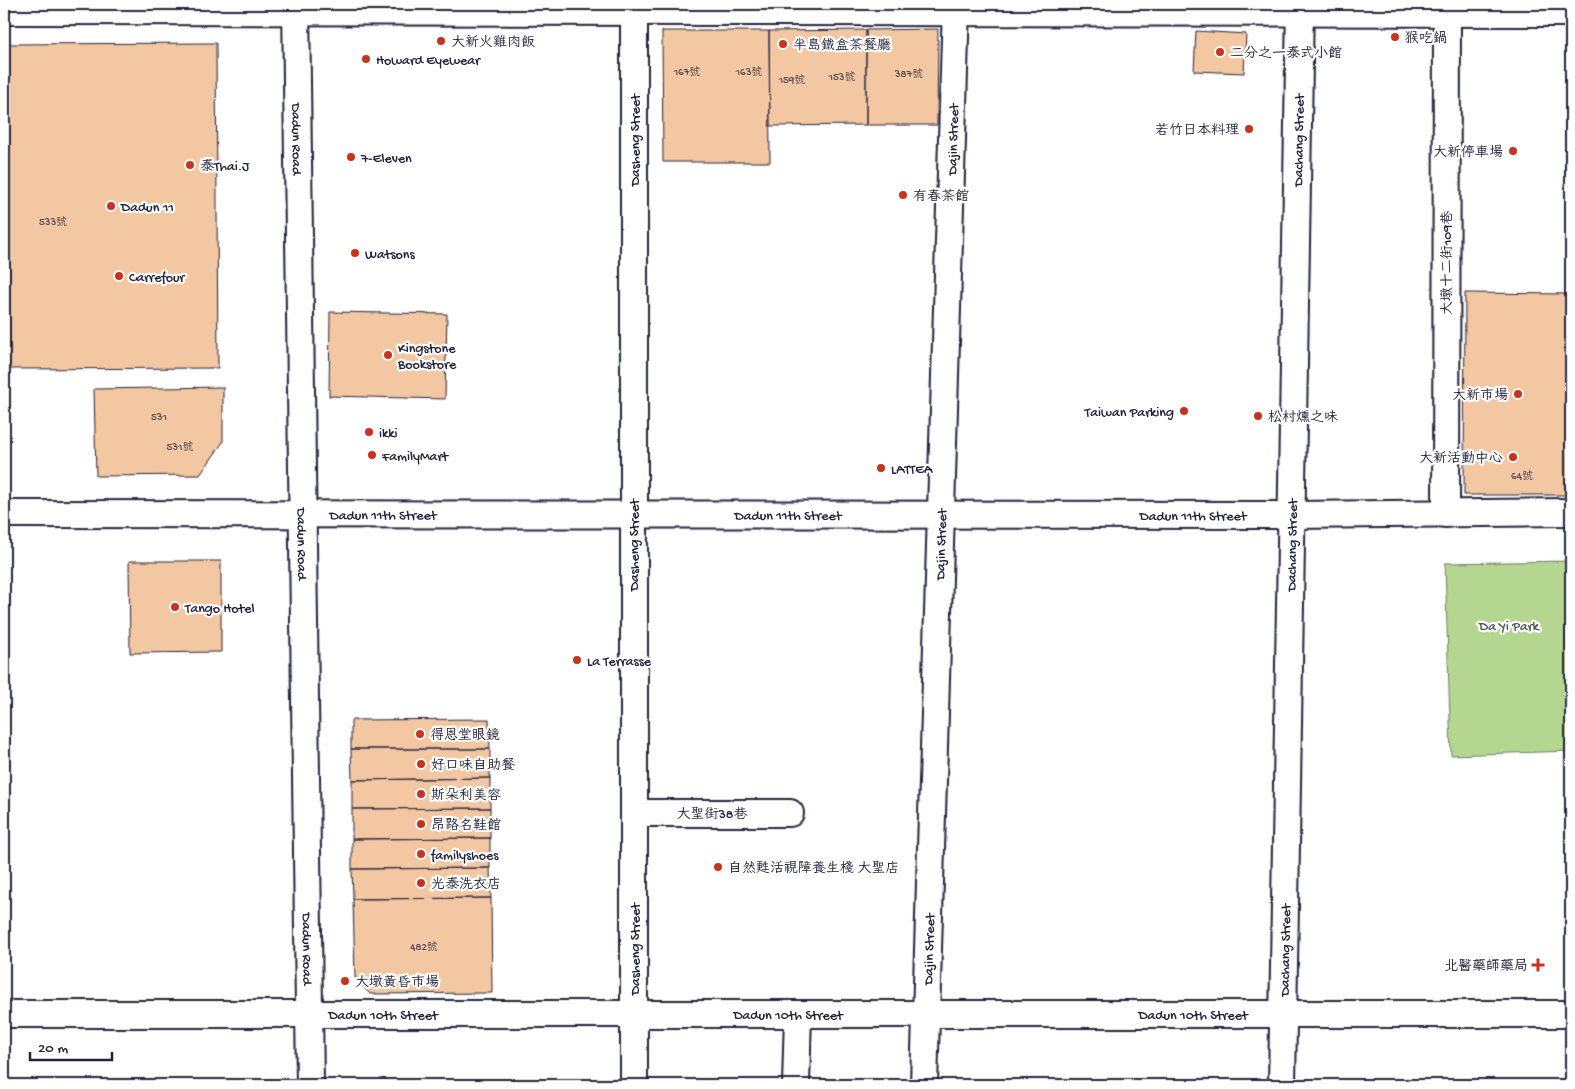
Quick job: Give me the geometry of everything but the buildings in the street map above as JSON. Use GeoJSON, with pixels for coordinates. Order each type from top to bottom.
{"type":"FeatureCollection","features":[{"type":"Feature","properties":{"kind":"street"},"geometry":{"type":"LineString","coordinates":[[4,11],[296,8],[1300,8],[1571,13]]}},
{"type":"Feature","properties":{"kind":"street","name":"Dadun Road"},"geometry":{"type":"LineString","coordinates":[[296,8],[310,1085]]}},
{"type":"Feature","properties":{"kind":"street","name":"Dasheng Street"},"geometry":{"type":"LineString","coordinates":[[634,8],[634,1085]]}},
{"type":"Feature","properties":{"kind":"street","name":"Dajin Street"},"geometry":{"type":"LineString","coordinates":[[924,1085],[956,8]]}},
{"type":"Feature","properties":{"kind":"street","name":"Dachang Street"},"geometry":{"type":"LineString","coordinates":[[1282,1085],[1300,8]]}},
{"type":"Feature","properties":{"kind":"street","name":"大墩十二街109巷"},"geometry":{"type":"LineString","coordinates":[[1446,514],[1447,12]]}},
{"type":"Feature","properties":{"kind":"street","name":"Dadun 11th Street"},"geometry":{"type":"LineString","coordinates":[[4,514],[1292,515],[1571,512]]}},
{"type":"Feature","properties":{"kind":"street","name":"大聖街38巷"},"geometry":{"type":"LineString","coordinates":[[634,813],[790,813]]}},
{"type":"Feature","properties":{"kind":"street","name":"Dadun 10th Street"},"geometry":{"type":"LineString","coordinates":[[4,1014],[1571,1014]]}},
{"type":"Feature","properties":{"kind":"street"},"geometry":{"type":"LineString","coordinates":[[796,1085],[798,1014]]}},
{"type":"Feature","properties":{"kind":"green space","name":"Da Yi Park"},"geometry":{"type":"Polygon","coordinates":[[[1571,561],[1571,751],[1451,755],[1445,563],[1571,561]]]}},
{"type":"Feature","properties":{"kind":"place","name":"猴吃鍋"},"geometry":{"type":"Point","coordinates":[1395,37]}},
{"type":"Feature","properties":{"kind":"place","name":"大新火雞肉飯"},"geometry":{"type":"Point","coordinates":[441,41]}},
{"type":"Feature","properties":{"kind":"place","name":"半島鐵盒茶餐廳"},"geometry":{"type":"Point","coordinates":[783,44]}},
{"type":"Feature","properties":{"kind":"place","name":"二分之一泰式小館"},"geometry":{"type":"Point","coordinates":[1220,52]}},
{"type":"Feature","properties":{"kind":"place","name":"Howard Eyewear"},"geometry":{"type":"Point","coordinates":[366,59]}},
{"type":"Feature","properties":{"kind":"place","name":"若竹日本料理"},"geometry":{"type":"Point","coordinates":[1249,129]}},
{"type":"Feature","properties":{"kind":"place","name":"大新停車場"},"geometry":{"type":"Point","coordinates":[1513,151]}},
{"type":"Feature","properties":{"kind":"place","name":"7-Eleven"},"geometry":{"type":"Point","coordinates":[351,157]}},
{"type":"Feature","properties":{"kind":"place","name":"泰Thai.J"},"geometry":{"type":"Point","coordinates":[190,165]}},
{"type":"Feature","properties":{"kind":"place","name":"有春茶館"},"geometry":{"type":"Point","coordinates":[903,195]}},
{"type":"Feature","properties":{"kind":"place","name":"Dadun 11"},"geometry":{"type":"Point","coordinates":[111,206]}},
{"type":"Feature","properties":{"kind":"place","name":"Watsons"},"geometry":{"type":"Point","coordinates":[355,253]}},
{"type":"Feature","properties":{"kind":"place","name":"Carrefour"},"geometry":{"type":"Point","coordinates":[119,276]}},
{"type":"Feature","properties":{"kind":"place","name":"Kingstone Bookstore"},"geometry":{"type":"Point","coordinates":[388,355]}},
{"type":"Feature","properties":{"kind":"place","name":"大新市場"},"geometry":{"type":"Point","coordinates":[1518,394]}},
{"type":"Feature","properties":{"kind":"place","name":"Taiwan Parking"},"geometry":{"type":"Point","coordinates":[1184,411]}},
{"type":"Feature","properties":{"kind":"place","name":"松村燻之味"},"geometry":{"type":"Point","coordinates":[1258,416]}},
{"type":"Feature","properties":{"kind":"place","name":"ikki"},"geometry":{"type":"Point","coordinates":[369,432]}},
{"type":"Feature","properties":{"kind":"place","name":"FamilyMart"},"geometry":{"type":"Point","coordinates":[372,455]}},
{"type":"Feature","properties":{"kind":"place","name":"大新活動中心"},"geometry":{"type":"Point","coordinates":[1513,457]}},
{"type":"Feature","properties":{"kind":"place","name":"LATTEA"},"geometry":{"type":"Point","coordinates":[881,468]}},
{"type":"Feature","properties":{"kind":"place","name":"Tango Hotel"},"geometry":{"type":"Point","coordinates":[175,607]}},
{"type":"Feature","properties":{"kind":"place","name":"La Terrasse"},"geometry":{"type":"Point","coordinates":[577,660]}},
{"type":"Feature","properties":{"kind":"place","name":"得恩堂眼鏡"},"geometry":{"type":"Point","coordinates":[420,734]}},
{"type":"Feature","properties":{"kind":"place","name":"好口味自助餐"},"geometry":{"type":"Point","coordinates":[421,764]}},
{"type":"Feature","properties":{"kind":"place","name":"斯朵利美容"},"geometry":{"type":"Point","coordinates":[421,794]}},
{"type":"Feature","properties":{"kind":"place","name":"昂路名鞋館"},"geometry":{"type":"Point","coordinates":[421,824]}},
{"type":"Feature","properties":{"kind":"place","name":"familyshoes"},"geometry":{"type":"Point","coordinates":[421,854]}},
{"type":"Feature","properties":{"kind":"place","name":"自然甦活視障養生棧 大聖店"},"geometry":{"type":"Point","coordinates":[718,867]}},
{"type":"Feature","properties":{"kind":"place","name":"光泰洗衣店"},"geometry":{"type":"Point","coordinates":[421,883]}},
{"type":"Feature","properties":{"kind":"place","name":"北醫藥師藥局"},"geometry":{"type":"Point","coordinates":[1538,965]}},
{"type":"Feature","properties":{"kind":"place","name":"大墩黃昏市場"},"geometry":{"type":"Point","coordinates":[345,981]}}]}
